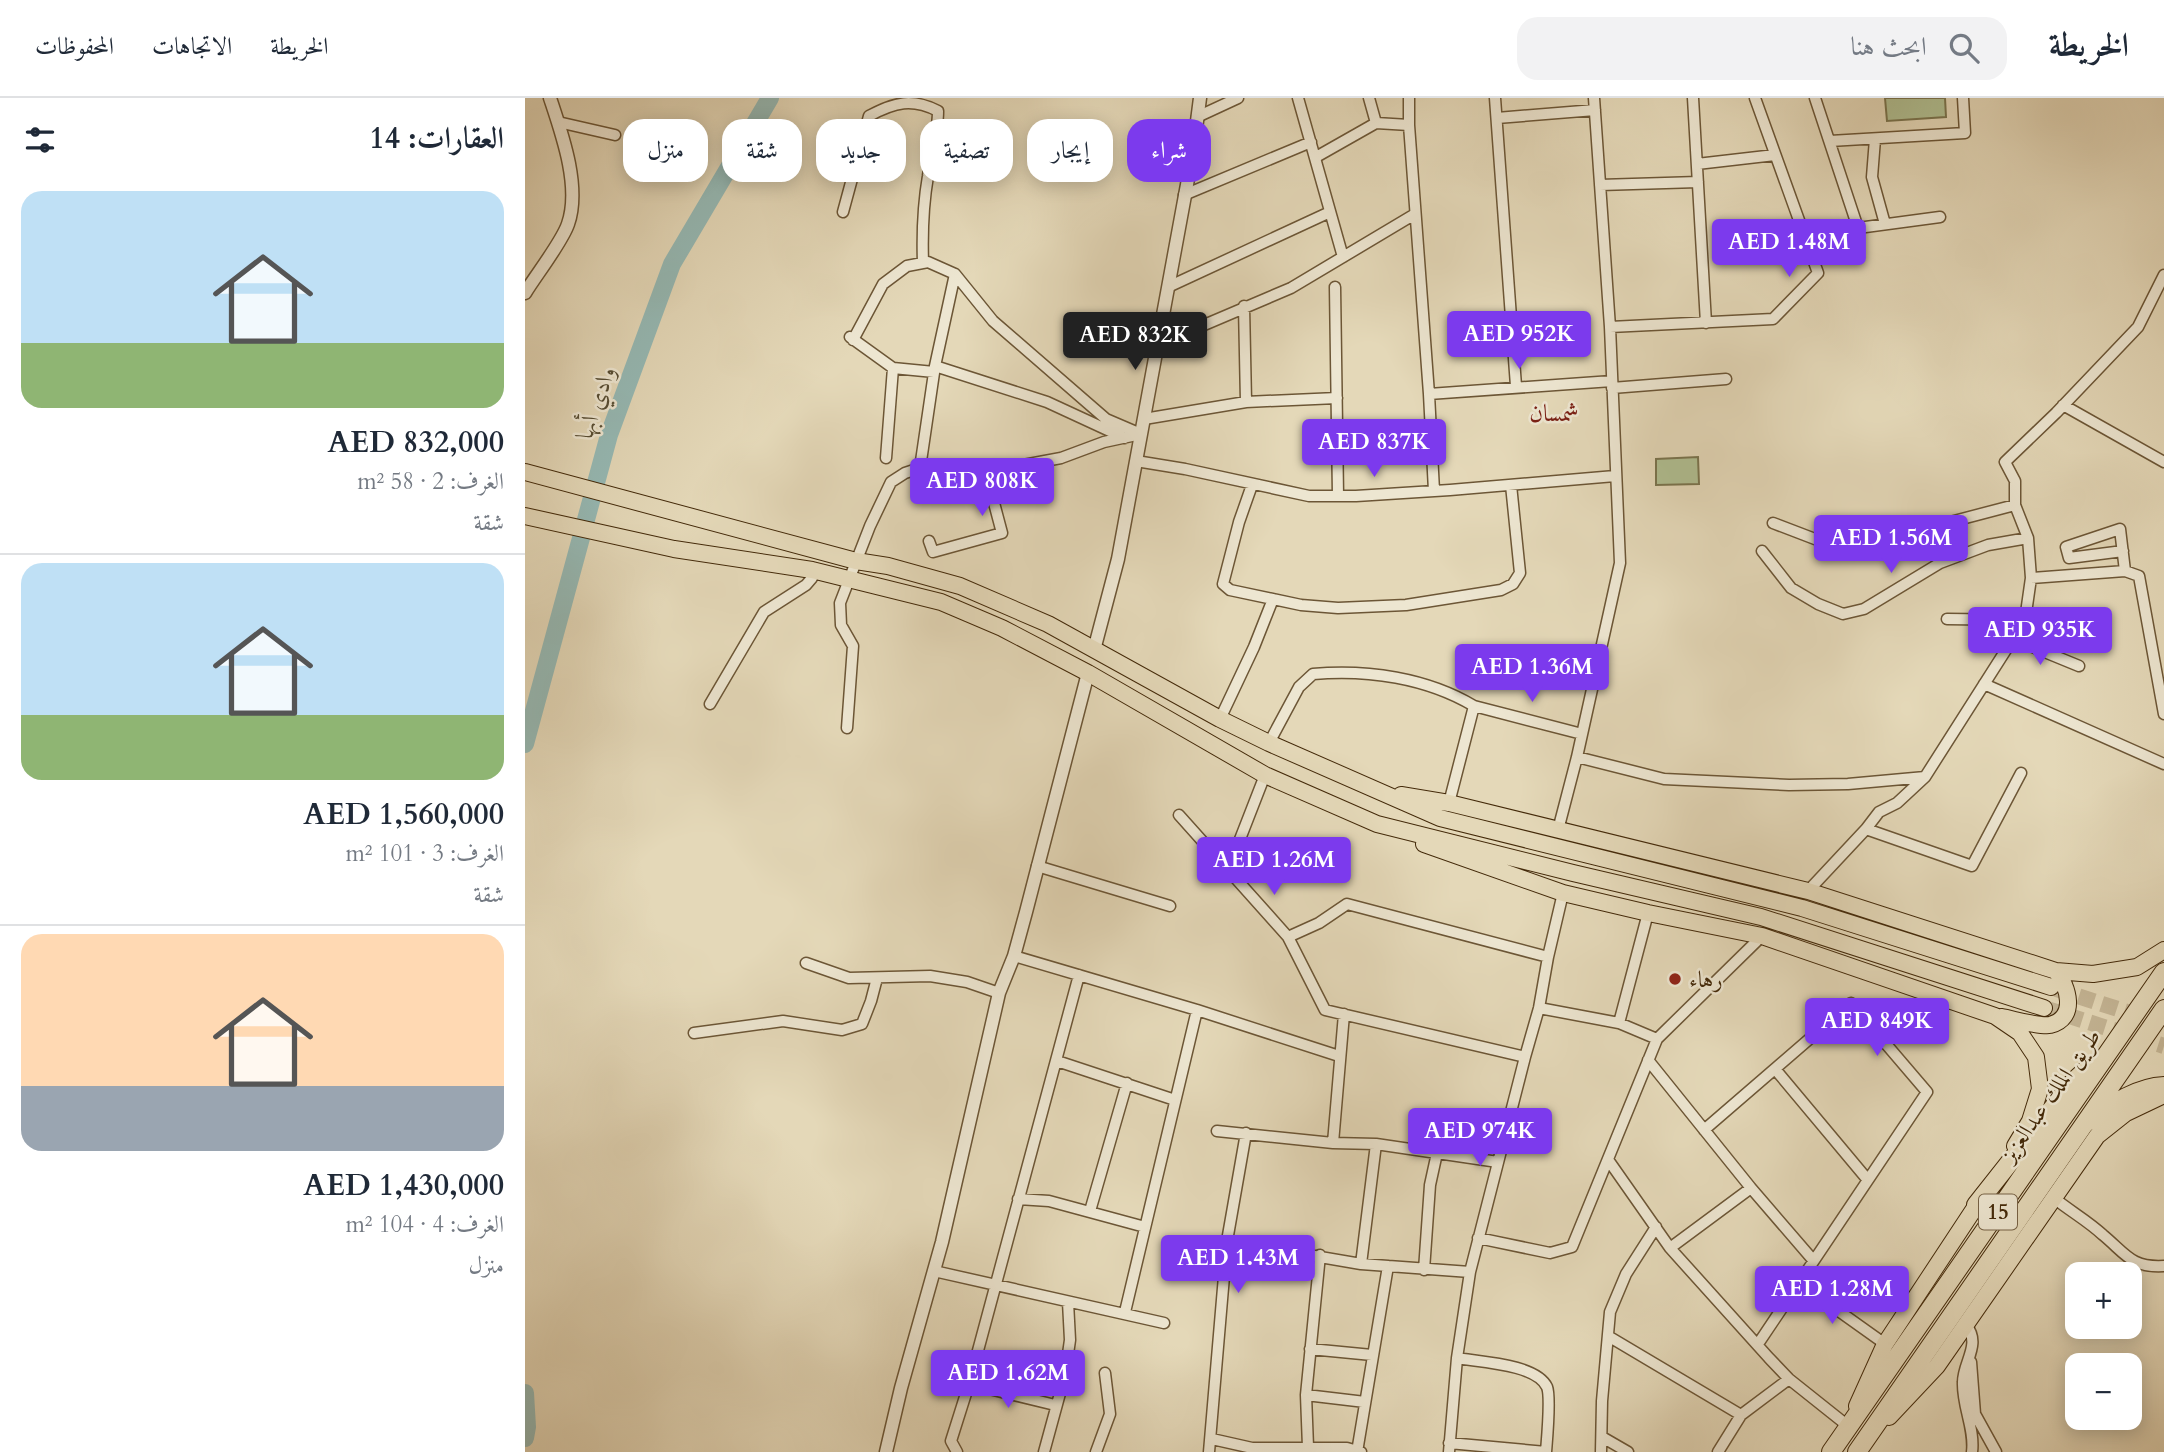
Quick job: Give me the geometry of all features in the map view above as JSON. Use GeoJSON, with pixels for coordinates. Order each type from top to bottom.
{"type":"FeatureCollection","features":[{"type":"Feature","properties":{"kind":"highway","name":"طريق الملك عبدالعزيز"},"geometry":{"type":"LineString","coordinates":[[1831,1452],[2164,972]]}},
{"type":"Feature","properties":{"kind":"highway","name":"طريق الملك عبدالعزيز"},"geometry":{"type":"LineString","coordinates":[[1860,1448],[2164,1009]]}},
{"type":"Feature","properties":{"kind":"highway"},"geometry":{"type":"LineString","coordinates":[[1976,1205],[2074,1081],[2113,1046]]}},
{"type":"Feature","properties":{"kind":"highway"},"geometry":{"type":"LineString","coordinates":[[2056,1167],[2097,1117],[2126,1097],[2156,1086],[2164,1086]]}},
{"type":"Feature","properties":{"kind":"main road"},"geometry":{"type":"LineString","coordinates":[[525,472],[856,561],[888,566],[960,586],[1048,624],[1269,743],[1440,818],[1802,908],[2051,988]]}},
{"type":"Feature","properties":{"kind":"main road"},"geometry":{"type":"LineString","coordinates":[[529,516],[674,549],[812,570],[941,602],[1002,628],[1088,673],[1265,775],[1452,855],[1563,893],[1648,914],[1762,936],[1996,1016],[2048,1025],[2058,1021],[2067,1011],[2069,999],[2064,982],[2056,971]]}},
{"type":"Feature","properties":{"kind":"main road"},"geometry":{"type":"LineString","coordinates":[[1372,789],[1449,803],[1808,891],[2056,971],[2093,974],[2137,967],[2164,950]]}},
{"type":"Feature","properties":{"kind":"main road"},"geometry":{"type":"LineString","coordinates":[[1377,824],[1761,917],[2044,1008]]}},
{"type":"Feature","properties":{"kind":"main road"},"geometry":{"type":"LineString","coordinates":[[1603,842],[1703,883]]}},
{"type":"Feature","properties":{"kind":"main road"},"geometry":{"type":"LineString","coordinates":[[1563,893],[1692,901]]}},
{"type":"Feature","properties":{"kind":"main road"},"geometry":{"type":"LineString","coordinates":[[1848,1426],[1885,1344],[2030,1121],[2040,1089],[2036,1057],[2020,1033],[1996,1016]]}},
{"type":"Feature","properties":{"kind":"main road"},"geometry":{"type":"LineString","coordinates":[[1860,1448],[1937,1366],[2097,1136],[2126,1113],[2164,1095]]}},
{"type":"Feature","properties":{"kind":"street"},"geometry":{"type":"LineString","coordinates":[[525,292],[568,225],[573,192],[550,98]]}},
{"type":"Feature","properties":{"kind":"street"},"geometry":{"type":"LineString","coordinates":[[1094,650],[1118,559],[1200,98]]}},
{"type":"Feature","properties":{"kind":"street"},"geometry":{"type":"LineString","coordinates":[[1197,117],[1237,98]]}},
{"type":"Feature","properties":{"kind":"street"},"geometry":{"type":"LineString","coordinates":[[1298,98],[1343,257]]}},
{"type":"Feature","properties":{"kind":"street"},"geometry":{"type":"LineString","coordinates":[[1369,98],[1376,123]]}},
{"type":"Feature","properties":{"kind":"street"},"geometry":{"type":"LineString","coordinates":[[1409,98],[1434,491]]}},
{"type":"Feature","properties":{"kind":"street"},"geometry":{"type":"LineString","coordinates":[[1495,98],[1516,386]]}},
{"type":"Feature","properties":{"kind":"street"},"geometry":{"type":"LineString","coordinates":[[1558,830],[1620,563],[1610,327],[1594,98]]}},
{"type":"Feature","properties":{"kind":"street"},"geometry":{"type":"LineString","coordinates":[[1693,98],[1706,323]]}},
{"type":"Feature","properties":{"kind":"street"},"geometry":{"type":"LineString","coordinates":[[1610,327],[1773,319],[1818,272],[1755,98]]}},
{"type":"Feature","properties":{"kind":"street"},"geometry":{"type":"LineString","coordinates":[[1815,98],[1858,228]]}},
{"type":"Feature","properties":{"kind":"street"},"geometry":{"type":"LineString","coordinates":[[1830,141],[1965,133],[1963,98]]}},
{"type":"Feature","properties":{"kind":"street"},"geometry":{"type":"LineString","coordinates":[[843,212],[869,116],[889,105],[909,99],[926,102],[938,111],[938,123],[921,232],[923,263]]}},
{"type":"Feature","properties":{"kind":"street"},"geometry":{"type":"LineString","coordinates":[[1497,118],[1595,110]]}},
{"type":"Feature","properties":{"kind":"street"},"geometry":{"type":"LineString","coordinates":[[558,122],[614,135]]}},
{"type":"Feature","properties":{"kind":"street"},"geometry":{"type":"LineString","coordinates":[[1316,157],[1376,123],[1409,125]]}},
{"type":"Feature","properties":{"kind":"street"},"geometry":{"type":"LineString","coordinates":[[1875,139],[1872,177],[1885,224]]}},
{"type":"Feature","properties":{"kind":"street"},"geometry":{"type":"LineString","coordinates":[[1184,195],[1311,142]]}},
{"type":"Feature","properties":{"kind":"street"},"geometry":{"type":"LineString","coordinates":[[1697,164],[1775,155]]}},
{"type":"Feature","properties":{"kind":"street"},"geometry":{"type":"LineString","coordinates":[[1600,185],[1698,182]]}},
{"type":"Feature","properties":{"kind":"street"},"geometry":{"type":"LineString","coordinates":[[1168,287],[1330,212]]}},
{"type":"Feature","properties":{"kind":"street"},"geometry":{"type":"LineString","coordinates":[[1157,345],[1290,288],[1415,214]]}},
{"type":"Feature","properties":{"kind":"street"},"geometry":{"type":"LineString","coordinates":[[1812,256],[1858,228],[1940,217]]}},
{"type":"Feature","properties":{"kind":"street"},"geometry":{"type":"LineString","coordinates":[[1125,438],[1047,402],[934,369],[893,368],[850,338],[883,284],[907,266],[928,261],[955,274],[993,321],[1106,419],[1141,434]]}},
{"type":"Feature","properties":{"kind":"street"},"geometry":{"type":"LineString","coordinates":[[920,468],[934,369],[955,274]]}},
{"type":"Feature","properties":{"kind":"street"},"geometry":{"type":"LineString","coordinates":[[1808,891],[1867,830],[1879,812],[1897,803],[1925,777],[2025,620],[2031,578],[2028,538],[2015,505],[2015,481],[2005,462],[2138,327],[2164,275]]}},
{"type":"Feature","properties":{"kind":"street"},"geometry":{"type":"LineString","coordinates":[[1335,287],[1338,496]]}},
{"type":"Feature","properties":{"kind":"street"},"geometry":{"type":"LineString","coordinates":[[1244,306],[1246,402]]}},
{"type":"Feature","properties":{"kind":"street"},"geometry":{"type":"LineString","coordinates":[[886,458],[893,368]]}},
{"type":"Feature","properties":{"kind":"street"},"geometry":{"type":"LineString","coordinates":[[1429,394],[1516,386],[1612,385],[1725,379]]}},
{"type":"Feature","properties":{"kind":"street"},"geometry":{"type":"LineString","coordinates":[[1143,419],[1246,402],[1337,398]]}},
{"type":"Feature","properties":{"kind":"street"},"geometry":{"type":"LineString","coordinates":[[2063,405],[2164,463]]}},
{"type":"Feature","properties":{"kind":"street"},"geometry":{"type":"LineString","coordinates":[[847,727],[853,646],[841,625],[840,603],[891,482],[920,468],[985,469],[1061,458],[1104,442],[1141,434]]}},
{"type":"Feature","properties":{"kind":"street"},"geometry":{"type":"LineString","coordinates":[[1136,461],[1309,496],[1434,491],[1615,476]]}},
{"type":"Feature","properties":{"kind":"street"},"geometry":{"type":"LineString","coordinates":[[929,541],[933,552],[1002,533],[985,469]]}},
{"type":"Feature","properties":{"kind":"street"},"geometry":{"type":"LineString","coordinates":[[1252,485],[1223,584],[1230,590],[1301,605],[1352,608],[1406,605],[1501,590],[1513,584],[1520,573],[1511,485]]}},
{"type":"Feature","properties":{"kind":"street"},"geometry":{"type":"LineString","coordinates":[[1773,523],[1828,544],[1859,545],[2015,505]]}},
{"type":"Feature","properties":{"kind":"street"},"geometry":{"type":"LineString","coordinates":[[2123,551],[2069,558],[2066,547],[2120,529],[2123,551],[2125,572]]}},
{"type":"Feature","properties":{"kind":"street"},"geometry":{"type":"LineString","coordinates":[[1762,551],[1791,587],[1818,604],[1843,614],[1864,609],[1940,563],[1987,545],[2028,538]]}},
{"type":"Feature","properties":{"kind":"street"},"geometry":{"type":"LineString","coordinates":[[710,704],[764,612],[806,585],[812,578],[812,570]]}},
{"type":"Feature","properties":{"kind":"street"},"geometry":{"type":"LineString","coordinates":[[2031,578],[2125,572],[2139,576],[2164,714]]}},
{"type":"Feature","properties":{"kind":"street"},"geometry":{"type":"LineString","coordinates":[[1220,719],[1273,599]]}},
{"type":"Feature","properties":{"kind":"street"},"geometry":{"type":"LineString","coordinates":[[1947,619],[2025,620]]}},
{"type":"Feature","properties":{"kind":"street"},"geometry":{"type":"LineString","coordinates":[[2013,639],[2079,666]]}},
{"type":"Feature","properties":{"kind":"street"},"geometry":{"type":"LineString","coordinates":[[886,1452],[934,1271],[999,993],[1014,956],[1088,673]]}},
{"type":"Feature","properties":{"kind":"street"},"geometry":{"type":"LineString","coordinates":[[1269,743],[1299,687],[1313,674],[1366,673],[1412,681],[1451,693],[1474,706],[1582,734]]}},
{"type":"Feature","properties":{"kind":"street"},"geometry":{"type":"LineString","coordinates":[[1984,684],[2164,764]]}},
{"type":"Feature","properties":{"kind":"street"},"geometry":{"type":"LineString","coordinates":[[1449,803],[1474,706]]}},
{"type":"Feature","properties":{"kind":"street"},"geometry":{"type":"LineString","coordinates":[[1577,757],[1664,779],[1847,785],[1925,777]]}},
{"type":"Feature","properties":{"kind":"street"},"geometry":{"type":"LineString","coordinates":[[1867,830],[1972,866],[2021,773]]}},
{"type":"Feature","properties":{"kind":"street"},"geometry":{"type":"LineString","coordinates":[[1228,870],[1265,775]]}},
{"type":"Feature","properties":{"kind":"street"},"geometry":{"type":"LineString","coordinates":[[1179,815],[1288,937],[1325,1010],[1525,1057]]}},
{"type":"Feature","properties":{"kind":"street"},"geometry":{"type":"LineString","coordinates":[[1037,866],[1170,906]]}},
{"type":"Feature","properties":{"kind":"street"},"geometry":{"type":"LineString","coordinates":[[1457,1358],[1527,1370],[1540,1378],[1548,1389],[1546,1452],[1449,1448],[1457,1358],[1470,1272],[1539,1008],[1563,893]]}},
{"type":"Feature","properties":{"kind":"street"},"geometry":{"type":"LineString","coordinates":[[1288,937],[1319,923],[1347,904],[1548,957]]}},
{"type":"Feature","properties":{"kind":"street"},"geometry":{"type":"LineString","coordinates":[[1619,1023],[1648,914]]}},
{"type":"Feature","properties":{"kind":"street"},"geometry":{"type":"LineString","coordinates":[[1478,1238],[1550,1253],[1572,1247],[1657,1039],[1762,936]]}},
{"type":"Feature","properties":{"kind":"street"},"geometry":{"type":"LineString","coordinates":[[1014,956],[1197,1010],[1339,1056]]}},
{"type":"Feature","properties":{"kind":"street"},"geometry":{"type":"LineString","coordinates":[[806,963],[849,978],[930,976],[967,982],[999,993]]}},
{"type":"Feature","properties":{"kind":"street"},"geometry":{"type":"LineString","coordinates":[[957,1452],[951,1441],[969,1384],[1079,975]]}},
{"type":"Feature","properties":{"kind":"street"},"geometry":{"type":"LineString","coordinates":[[694,1033],[783,1021],[842,1030],[862,1024],[877,978]]}},
{"type":"Feature","properties":{"kind":"street"},"geometry":{"type":"LineString","coordinates":[[1704,1130],[1851,1003],[1927,1092],[1758,1344]]}},
{"type":"Feature","properties":{"kind":"street"},"geometry":{"type":"LineString","coordinates":[[1539,1008],[1619,1023],[1657,1039]]}},
{"type":"Feature","properties":{"kind":"street"},"geometry":{"type":"LineString","coordinates":[[1125,1312],[1197,1010]]}},
{"type":"Feature","properties":{"kind":"street"},"geometry":{"type":"LineString","coordinates":[[1333,1143],[1344,1014]]}},
{"type":"Feature","properties":{"kind":"street"},"geometry":{"type":"LineString","coordinates":[[1648,1060],[1813,1260]]}},
{"type":"Feature","properties":{"kind":"street"},"geometry":{"type":"LineString","coordinates":[[1057,1061],[1175,1100]]}},
{"type":"Feature","properties":{"kind":"street"},"geometry":{"type":"LineString","coordinates":[[1775,1069],[1867,1179]]}},
{"type":"Feature","properties":{"kind":"street"},"geometry":{"type":"LineString","coordinates":[[1090,1211],[1128,1083]]}},
{"type":"Feature","properties":{"kind":"street"},"geometry":{"type":"LineString","coordinates":[[1217,1131],[1333,1143],[1376,1144],[1498,1162]]}},
{"type":"Feature","properties":{"kind":"street"},"geometry":{"type":"LineString","coordinates":[[1209,1452],[1227,1241],[1246,1133]]}},
{"type":"Feature","properties":{"kind":"street"},"geometry":{"type":"LineString","coordinates":[[1361,1264],[1376,1144]]}},
{"type":"Feature","properties":{"kind":"street"},"geometry":{"type":"LineString","coordinates":[[1424,1270],[1430,1185],[1437,1153]]}},
{"type":"Feature","properties":{"kind":"street"},"geometry":{"type":"LineString","coordinates":[[1609,1161],[1670,1248],[1789,1379],[1848,1426]]}},
{"type":"Feature","properties":{"kind":"street"},"geometry":{"type":"LineString","coordinates":[[1670,1248],[1751,1188]]}},
{"type":"Feature","properties":{"kind":"street"},"geometry":{"type":"LineString","coordinates":[[2054,1198],[2103,1234],[2121,1253],[2145,1267],[2164,1266]]}},
{"type":"Feature","properties":{"kind":"street"},"geometry":{"type":"LineString","coordinates":[[1018,1199],[1049,1201],[1145,1227]]}},
{"type":"Feature","properties":{"kind":"street"},"geometry":{"type":"LineString","coordinates":[[1601,1452],[1602,1401],[1611,1312],[1626,1274],[1656,1227]]}},
{"type":"Feature","properties":{"kind":"street"},"geometry":{"type":"LineString","coordinates":[[1227,1241],[1361,1264],[1470,1272]]}},
{"type":"Feature","properties":{"kind":"street"},"geometry":{"type":"LineString","coordinates":[[1308,1447],[1306,1395],[1320,1255]]}},
{"type":"Feature","properties":{"kind":"street"},"geometry":{"type":"LineString","coordinates":[[1212,1439],[1252,1448],[1276,1450],[1308,1447],[1353,1451],[1365,1402],[1388,1266]]}},
{"type":"Feature","properties":{"kind":"street"},"geometry":{"type":"LineString","coordinates":[[934,1271],[1068,1302],[1125,1312],[1164,1323]]}},
{"type":"Feature","properties":{"kind":"street"},"geometry":{"type":"LineString","coordinates":[[1798,1282],[1885,1344]]}},
{"type":"Feature","properties":{"kind":"street"},"geometry":{"type":"LineString","coordinates":[[1044,1452],[1065,1375],[1070,1340],[1068,1302]]}},
{"type":"Feature","properties":{"kind":"street"},"geometry":{"type":"LineString","coordinates":[[1966,1325],[1973,1338],[1971,1356],[1975,1414],[1996,1452]]}},
{"type":"Feature","properties":{"kind":"street"},"geometry":{"type":"LineString","coordinates":[[1608,1336],[1741,1415]]}},
{"type":"Feature","properties":{"kind":"street"},"geometry":{"type":"LineString","coordinates":[[1310,1349],[1372,1355]]}},
{"type":"Feature","properties":{"kind":"street"},"geometry":{"type":"LineString","coordinates":[[1971,1356],[1963,1378],[1963,1387],[1972,1452]]}},
{"type":"Feature","properties":{"kind":"street"},"geometry":{"type":"LineString","coordinates":[[1096,1452],[1110,1415],[1105,1373]]}},
{"type":"Feature","properties":{"kind":"street"},"geometry":{"type":"LineString","coordinates":[[1718,1452],[1741,1415],[1789,1379]]}},
{"type":"Feature","properties":{"kind":"street"},"geometry":{"type":"LineString","coordinates":[[969,1384],[1055,1405]]}},
{"type":"Feature","properties":{"kind":"street"},"geometry":{"type":"LineString","coordinates":[[1306,1395],[1365,1402]]}},
{"type":"Feature","properties":{"kind":"street"},"geometry":{"type":"LineString","coordinates":[[1602,1437],[1628,1452]]}},
{"type":"Feature","properties":{"kind":"green space"},"geometry":{"type":"Polygon","coordinates":[[[1885,98],[1945,98],[1946,117],[1887,121],[1885,98]]]}},
{"type":"Feature","properties":{"kind":"green space"},"geometry":{"type":"Polygon","coordinates":[[[1698,457],[1699,484],[1656,485],[1656,459],[1698,457]]]}},
{"type":"Feature","properties":{"kind":"waterway","name":"وادي أبها"},"geometry":{"type":"LineString","coordinates":[[525,744],[609,435],[672,264],[770,98]]}},
{"type":"Feature","properties":{"kind":"waterway","name":"وادي أبها"},"geometry":{"type":"LineString","coordinates":[[525,1393],[525,1438]]}},
{"type":"Feature","properties":{"kind":"tunnel"},"geometry":{"type":"LineString","coordinates":[[2056,989],[2164,1024]]}},
{"type":"Feature","properties":{"kind":"tunnel"},"geometry":{"type":"LineString","coordinates":[[2044,1008],[2164,1046]]}},
{"type":"Feature","properties":{"kind":"place","name":"رهاء"},"geometry":{"type":"Point","coordinates":[1675,979]}},
{"type":"Feature","properties":{"kind":"district","name":"شمسان"},"geometry":{"type":"Point","coordinates":[1554,413]}}]}
